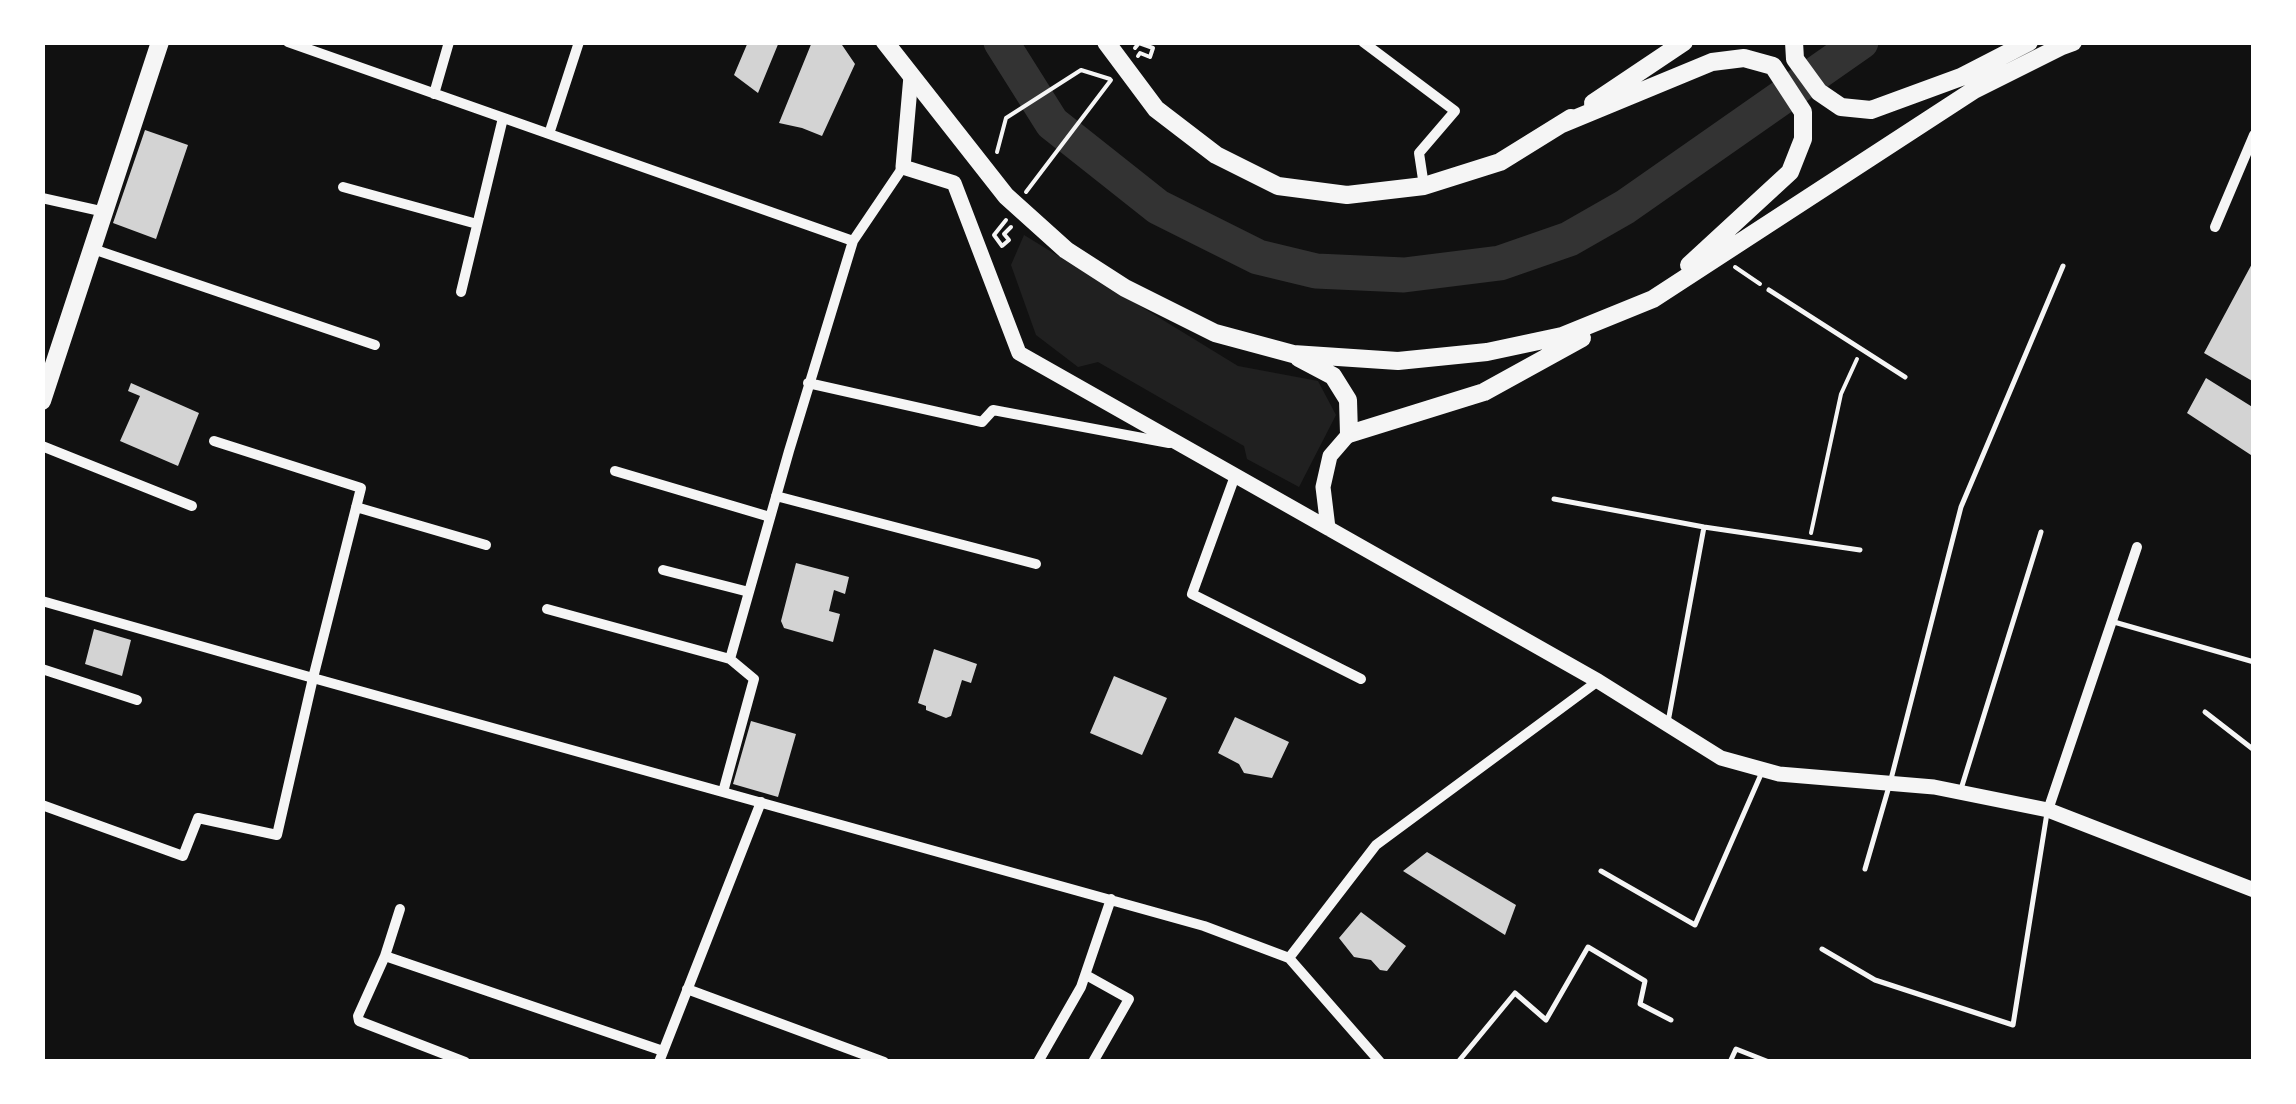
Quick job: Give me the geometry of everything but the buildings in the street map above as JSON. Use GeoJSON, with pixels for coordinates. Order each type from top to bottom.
{"type":"FeatureCollection","features":[{"type":"Feature","properties":{"kind":"main road"},"geometry":{"type":"LineString","coordinates":[[43,401],[160,42]]}},
{"type":"Feature","properties":{"kind":"main road"},"geometry":{"type":"LineString","coordinates":[[886,42],[1006,196],[1066,250],[1125,288],[1215,333],[1293,354],[1398,361],[1487,352],[1562,336],[1653,299],[1790,172],[1802,140],[1803,112],[1773,66],[1744,58],[1712,62],[1562,124]]}},
{"type":"Feature","properties":{"kind":"main road"},"geometry":{"type":"LineString","coordinates":[[1106,42],[1156,109],[1216,155],[1278,186],[1347,195],[1424,186],[1500,162],[1684,42]]}},
{"type":"Feature","properties":{"kind":"main road"},"geometry":{"type":"LineString","coordinates":[[1794,42],[1795,59],[1819,92],[1841,106],[1871,110],[1961,77],[2029,42]]}},
{"type":"Feature","properties":{"kind":"main road"},"geometry":{"type":"LineString","coordinates":[[1328,528],[1323,487],[1330,456],[1349,434],[1484,392],[1653,299],[1974,90],[2074,42]]}},
{"type":"Feature","properties":{"kind":"main road"},"geometry":{"type":"LineString","coordinates":[[911,76],[904,166],[954,183],[1020,354],[1598,681],[1721,758],[1779,774],[1960,792],[2048,810],[2254,890]]}},
{"type":"Feature","properties":{"kind":"main road"},"geometry":{"type":"LineString","coordinates":[[1293,354],[1333,376],[1348,400],[1349,434]]}},
{"type":"Feature","properties":{"kind":"street"},"geometry":{"type":"LineString","coordinates":[[434,94],[450,42]]}},
{"type":"Feature","properties":{"kind":"street"},"geometry":{"type":"LineString","coordinates":[[550,134],[578,42]]}},
{"type":"Feature","properties":{"kind":"street"},"geometry":{"type":"LineString","coordinates":[[1364,42],[1455,110],[1419,154],[1424,186]]}},
{"type":"Feature","properties":{"kind":"street"},"geometry":{"type":"LineString","coordinates":[[295,44],[853,241]]}},
{"type":"Feature","properties":{"kind":"street"},"geometry":{"type":"LineString","coordinates":[[461,292],[502,118]]}},
{"type":"Feature","properties":{"kind":"street"},"geometry":{"type":"LineString","coordinates":[[2215,227],[2254,135]]}},
{"type":"Feature","properties":{"kind":"street"},"geometry":{"type":"LineString","coordinates":[[730,659],[808,383],[853,241],[904,166]]}},
{"type":"Feature","properties":{"kind":"street"},"geometry":{"type":"LineString","coordinates":[[344,186],[477,224]]}},
{"type":"Feature","properties":{"kind":"street"},"geometry":{"type":"LineString","coordinates":[[42,198],[105,212]]}},
{"type":"Feature","properties":{"kind":"street"},"geometry":{"type":"LineString","coordinates":[[93,249],[375,345]]}},
{"type":"Feature","properties":{"kind":"street"},"geometry":{"type":"LineString","coordinates":[[808,383],[982,422],[993,410],[1182,445]]}},
{"type":"Feature","properties":{"kind":"street"},"geometry":{"type":"LineString","coordinates":[[42,805],[183,856],[198,818],[277,835],[361,488],[214,441]]}},
{"type":"Feature","properties":{"kind":"street"},"geometry":{"type":"LineString","coordinates":[[42,446],[192,506]]}},
{"type":"Feature","properties":{"kind":"street"},"geometry":{"type":"LineString","coordinates":[[615,471],[770,517]]}},
{"type":"Feature","properties":{"kind":"street"},"geometry":{"type":"LineString","coordinates":[[1235,476],[1192,594],[1362,679]]}},
{"type":"Feature","properties":{"kind":"street"},"geometry":{"type":"LineString","coordinates":[[776,496],[1036,564]]}},
{"type":"Feature","properties":{"kind":"street"},"geometry":{"type":"LineString","coordinates":[[356,508],[486,545]]}},
{"type":"Feature","properties":{"kind":"street"},"geometry":{"type":"LineString","coordinates":[[2048,810],[2137,547]]}},
{"type":"Feature","properties":{"kind":"street"},"geometry":{"type":"LineString","coordinates":[[663,570],[749,592]]}},
{"type":"Feature","properties":{"kind":"street"},"geometry":{"type":"LineString","coordinates":[[42,601],[1204,926],[1289,958],[1380,1062]]}},
{"type":"Feature","properties":{"kind":"street"},"geometry":{"type":"LineString","coordinates":[[546,609],[730,659],[754,679],[723,792]]}},
{"type":"Feature","properties":{"kind":"street"},"geometry":{"type":"LineString","coordinates":[[42,669],[137,700]]}},
{"type":"Feature","properties":{"kind":"street"},"geometry":{"type":"LineString","coordinates":[[1289,958],[1376,845],[1598,681]]}},
{"type":"Feature","properties":{"kind":"street"},"geometry":{"type":"LineString","coordinates":[[384,956],[661,1056],[761,802]]}},
{"type":"Feature","properties":{"kind":"street"},"geometry":{"type":"LineString","coordinates":[[1038,1062],[1082,987],[1111,899]]}},
{"type":"Feature","properties":{"kind":"street"},"geometry":{"type":"LineString","coordinates":[[400,909],[358,1021],[464,1062]]}},
{"type":"Feature","properties":{"kind":"street"},"geometry":{"type":"LineString","coordinates":[[1086,975],[1128,999],[1093,1062]]}},
{"type":"Feature","properties":{"kind":"street"},"geometry":{"type":"LineString","coordinates":[[688,989],[884,1062]]}},
{"type":"Feature","properties":{"kind":"lane"},"geometry":{"type":"LineString","coordinates":[[1864,868],[1890,784],[1961,507],[2063,266]]}},
{"type":"Feature","properties":{"kind":"lane"},"geometry":{"type":"LineString","coordinates":[[1770,290],[1905,376]]}},
{"type":"Feature","properties":{"kind":"lane"},"geometry":{"type":"LineString","coordinates":[[1554,500],[1860,550]]}},
{"type":"Feature","properties":{"kind":"lane"},"geometry":{"type":"LineString","coordinates":[[1667,724],[1704,527]]}},
{"type":"Feature","properties":{"kind":"lane"},"geometry":{"type":"LineString","coordinates":[[1960,792],[2041,532]]}},
{"type":"Feature","properties":{"kind":"lane"},"geometry":{"type":"LineString","coordinates":[[2112,621],[2254,662]]}},
{"type":"Feature","properties":{"kind":"lane"},"geometry":{"type":"LineString","coordinates":[[2205,712],[2254,750]]}},
{"type":"Feature","properties":{"kind":"lane"},"geometry":{"type":"LineString","coordinates":[[1601,871],[1694,926],[1763,770]]}},
{"type":"Feature","properties":{"kind":"lane"},"geometry":{"type":"LineString","coordinates":[[1822,948],[1874,980],[2013,1024],[2048,810]]}},
{"type":"Feature","properties":{"kind":"lane"},"geometry":{"type":"LineString","coordinates":[[1458,1062],[1515,993],[1546,1020],[1588,947],[1645,981],[1640,1004],[1671,1020]]}},
{"type":"Feature","properties":{"kind":"lane"},"geometry":{"type":"LineString","coordinates":[[1730,1062],[1736,1049],[1769,1062]]}},
{"type":"Feature","properties":{"kind":"path"},"geometry":{"type":"LineString","coordinates":[[1128,58],[1139,43],[1153,48],[1150,57],[1140,53]]}},
{"type":"Feature","properties":{"kind":"path"},"geometry":{"type":"LineString","coordinates":[[1000,164],[997,148],[1006,118],[1081,70]]}},
{"type":"Feature","properties":{"kind":"path"},"geometry":{"type":"LineString","coordinates":[[1027,191],[1117,72]]}},
{"type":"Feature","properties":{"kind":"path"},"geometry":{"type":"LineString","coordinates":[[1004,234],[1009,240],[1002,246],[994,235],[1005,220]]}},
{"type":"Feature","properties":{"kind":"path"},"geometry":{"type":"LineString","coordinates":[[1719,256],[1770,290]]}},
{"type":"Feature","properties":{"kind":"path"},"geometry":{"type":"LineString","coordinates":[[1810,543],[1841,394],[1862,349]]}},
{"type":"Feature","properties":{"kind":"shaded area"},"geometry":{"type":"Polygon","coordinates":[[[1024,235],[1238,366],[1318,381],[1336,415],[1299,487],[1247,459],[1244,446],[1098,362],[1078,367],[1036,335],[1011,265],[1024,235]]]}},
{"type":"Feature","properties":{"kind":"waterway"},"geometry":{"type":"LineString","coordinates":[[1001,42],[1052,123],[1158,207],[1258,257],[1316,271],[1404,275],[1500,263],[1569,239],[1625,207],[1861,42]]}}]}
